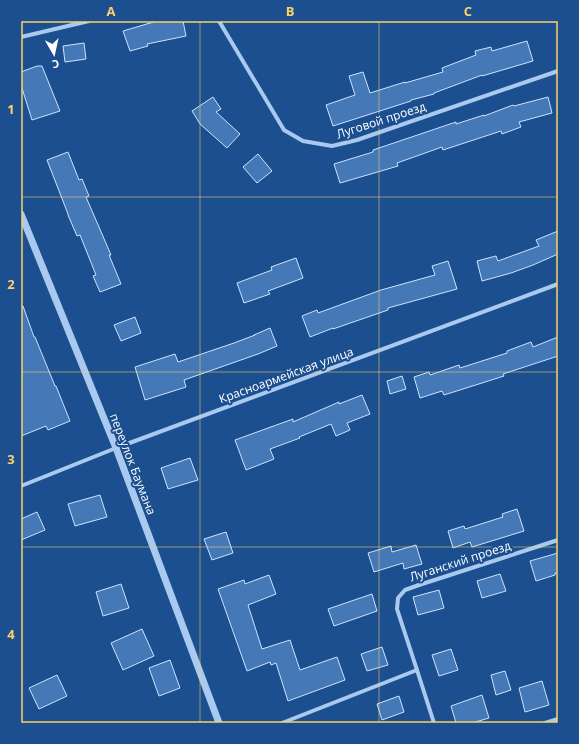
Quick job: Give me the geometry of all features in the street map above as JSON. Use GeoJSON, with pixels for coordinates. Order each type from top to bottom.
{"type":"FeatureCollection","features":[{"type":"Feature","properties":{"kind":"street"},"geometry":{"type":"LineString","coordinates":[[21,37],[89,21]]}},
{"type":"Feature","properties":{"kind":"street","name":"Луговой проезд"},"geometry":{"type":"LineString","coordinates":[[219,21],[284,130],[303,141],[332,146],[357,140],[558,71]]}},
{"type":"Feature","properties":{"kind":"street","name":"переулок Баумана"},"geometry":{"type":"LineString","coordinates":[[21,214],[116,448],[219,723]]}},
{"type":"Feature","properties":{"kind":"street","name":"Красноармейская улица"},"geometry":{"type":"LineString","coordinates":[[21,486],[116,448],[558,284]]}},
{"type":"Feature","properties":{"kind":"street","name":"Луганский проезд"},"geometry":{"type":"LineString","coordinates":[[434,723],[397,609],[398,598],[405,590],[418,585],[558,540]]}},
{"type":"Feature","properties":{"kind":"street"},"geometry":{"type":"LineString","coordinates":[[282,723],[417,670]]}},
{"type":"Feature","properties":{"kind":"street"},"geometry":{"type":"LineString","coordinates":[[545,723],[558,719]]}},
{"type":"Feature","properties":{"kind":"building"},"geometry":{"type":"Polygon","coordinates":[[[157,21],[183,21],[186,36],[147,44],[148,46],[130,51],[123,31],[157,21]]]}},
{"type":"Feature","properties":{"kind":"building"},"geometry":{"type":"Polygon","coordinates":[[[527,41],[533,61],[482,75],[434,94],[411,100],[333,126],[326,105],[355,95],[349,76],[363,72],[370,93],[443,72],[442,68],[476,55],[475,51],[491,47],[492,51],[527,41]]]}},
{"type":"Feature","properties":{"kind":"building"},"geometry":{"type":"Polygon","coordinates":[[[84,43],[86,59],[65,62],[63,46],[84,43]]]}},
{"type":"Feature","properties":{"kind":"building"},"geometry":{"type":"Polygon","coordinates":[[[37,66],[42,66],[60,111],[32,120],[21,85],[21,72],[37,66]]]}},
{"type":"Feature","properties":{"kind":"building"},"geometry":{"type":"Polygon","coordinates":[[[213,97],[221,109],[216,112],[240,134],[227,148],[200,124],[192,111],[213,97]]]}},
{"type":"Feature","properties":{"kind":"building"},"geometry":{"type":"Polygon","coordinates":[[[548,97],[552,113],[519,122],[521,127],[502,134],[501,131],[443,150],[442,147],[397,163],[398,166],[340,183],[334,164],[373,152],[373,150],[456,122],[456,124],[484,116],[513,105],[548,97]]]}},
{"type":"Feature","properties":{"kind":"building"},"geometry":{"type":"Polygon","coordinates":[[[68,152],[79,180],[82,179],[89,196],[86,197],[111,255],[109,255],[121,284],[100,292],[93,276],[96,275],[80,235],[77,236],[47,160],[68,152]]]}},
{"type":"Feature","properties":{"kind":"building"},"geometry":{"type":"Polygon","coordinates":[[[258,154],[272,171],[257,183],[243,167],[258,154]]]}},
{"type":"Feature","properties":{"kind":"building"},"geometry":{"type":"Polygon","coordinates":[[[558,231],[558,254],[511,273],[482,281],[477,261],[496,256],[498,261],[539,246],[536,240],[558,231]]]}},
{"type":"Feature","properties":{"kind":"building"},"geometry":{"type":"Polygon","coordinates":[[[296,258],[303,278],[268,291],[270,294],[244,303],[237,283],[272,270],[271,267],[296,258]]]}},
{"type":"Feature","properties":{"kind":"building"},"geometry":{"type":"Polygon","coordinates":[[[448,261],[457,289],[388,308],[388,310],[310,337],[302,316],[317,310],[318,313],[381,290],[435,275],[432,266],[448,261]]]}},
{"type":"Feature","properties":{"kind":"building"},"geometry":{"type":"Polygon","coordinates":[[[21,306],[23,306],[34,337],[70,421],[48,430],[46,426],[21,436],[21,306]]]}},
{"type":"Feature","properties":{"kind":"building"},"geometry":{"type":"Polygon","coordinates":[[[135,317],[141,333],[121,341],[114,325],[135,317]]]}},
{"type":"Feature","properties":{"kind":"building"},"geometry":{"type":"Polygon","coordinates":[[[270,328],[277,346],[184,380],[186,387],[145,400],[135,367],[175,354],[178,362],[234,343],[270,328]]]}},
{"type":"Feature","properties":{"kind":"building"},"geometry":{"type":"Polygon","coordinates":[[[558,337],[558,356],[503,374],[504,376],[444,395],[442,391],[420,398],[414,377],[429,372],[430,375],[459,365],[460,368],[507,353],[507,351],[531,342],[533,347],[558,337]]]}},
{"type":"Feature","properties":{"kind":"building"},"geometry":{"type":"Polygon","coordinates":[[[402,376],[406,389],[390,394],[387,381],[402,376]]]}},
{"type":"Feature","properties":{"kind":"building"},"geometry":{"type":"Polygon","coordinates":[[[362,395],[370,414],[347,423],[350,430],[336,436],[331,424],[270,449],[274,459],[246,470],[235,440],[293,419],[293,422],[339,402],[339,404],[362,395]]]}},
{"type":"Feature","properties":{"kind":"building"},"geometry":{"type":"Polygon","coordinates":[[[190,458],[198,480],[168,489],[161,468],[190,458]]]}},
{"type":"Feature","properties":{"kind":"building"},"geometry":{"type":"Polygon","coordinates":[[[100,495],[107,517],[75,526],[68,504],[100,495]]]}},
{"type":"Feature","properties":{"kind":"building"},"geometry":{"type":"Polygon","coordinates":[[[517,509],[524,531],[472,547],[470,542],[453,548],[448,531],[464,526],[465,529],[503,517],[502,514],[517,509]]]}},
{"type":"Feature","properties":{"kind":"building"},"geometry":{"type":"Polygon","coordinates":[[[37,512],[45,530],[21,540],[21,519],[37,512]]]}},
{"type":"Feature","properties":{"kind":"building"},"geometry":{"type":"Polygon","coordinates":[[[226,532],[233,553],[212,560],[204,539],[226,532]]]}},
{"type":"Feature","properties":{"kind":"building"},"geometry":{"type":"Polygon","coordinates":[[[416,545],[422,564],[404,569],[403,563],[374,572],[368,553],[391,546],[392,552],[416,545]]]}},
{"type":"Feature","properties":{"kind":"building"},"geometry":{"type":"Polygon","coordinates":[[[558,553],[558,573],[536,581],[530,561],[558,553]]]}},
{"type":"Feature","properties":{"kind":"building"},"geometry":{"type":"Polygon","coordinates":[[[500,574],[506,591],[482,598],[477,581],[500,574]]]}},
{"type":"Feature","properties":{"kind":"building"},"geometry":{"type":"Polygon","coordinates":[[[269,575],[276,594],[248,605],[262,649],[290,640],[300,670],[337,657],[345,680],[288,701],[276,663],[271,665],[270,662],[247,671],[218,589],[244,580],[245,584],[269,575]]]}},
{"type":"Feature","properties":{"kind":"building"},"geometry":{"type":"Polygon","coordinates":[[[121,584],[129,608],[103,616],[96,592],[121,584]]]}},
{"type":"Feature","properties":{"kind":"building"},"geometry":{"type":"Polygon","coordinates":[[[439,590],[444,608],[418,615],[413,597],[439,590]]]}},
{"type":"Feature","properties":{"kind":"building"},"geometry":{"type":"Polygon","coordinates":[[[372,594],[377,611],[334,626],[328,609],[372,594]]]}},
{"type":"Feature","properties":{"kind":"building"},"geometry":{"type":"Polygon","coordinates":[[[142,629],[154,656],[123,670],[111,643],[142,629]]]}},
{"type":"Feature","properties":{"kind":"building"},"geometry":{"type":"Polygon","coordinates":[[[382,647],[388,665],[367,671],[361,654],[382,647]]]}},
{"type":"Feature","properties":{"kind":"building"},"geometry":{"type":"Polygon","coordinates":[[[451,649],[458,670],[439,676],[432,655],[451,649]]]}},
{"type":"Feature","properties":{"kind":"building"},"geometry":{"type":"Polygon","coordinates":[[[170,660],[180,688],[159,696],[149,668],[170,660]]]}},
{"type":"Feature","properties":{"kind":"building"},"geometry":{"type":"Polygon","coordinates":[[[505,671],[511,690],[496,695],[491,675],[505,671]]]}},
{"type":"Feature","properties":{"kind":"building"},"geometry":{"type":"Polygon","coordinates":[[[57,675],[67,696],[39,709],[29,688],[57,675]]]}},
{"type":"Feature","properties":{"kind":"building"},"geometry":{"type":"Polygon","coordinates":[[[542,681],[549,705],[525,712],[519,688],[542,681]]]}},
{"type":"Feature","properties":{"kind":"building"},"geometry":{"type":"Polygon","coordinates":[[[482,695],[489,718],[472,723],[456,723],[451,706],[482,695]]]}},
{"type":"Feature","properties":{"kind":"building"},"geometry":{"type":"Polygon","coordinates":[[[399,696],[404,712],[382,720],[377,704],[399,696]]]}}]}
